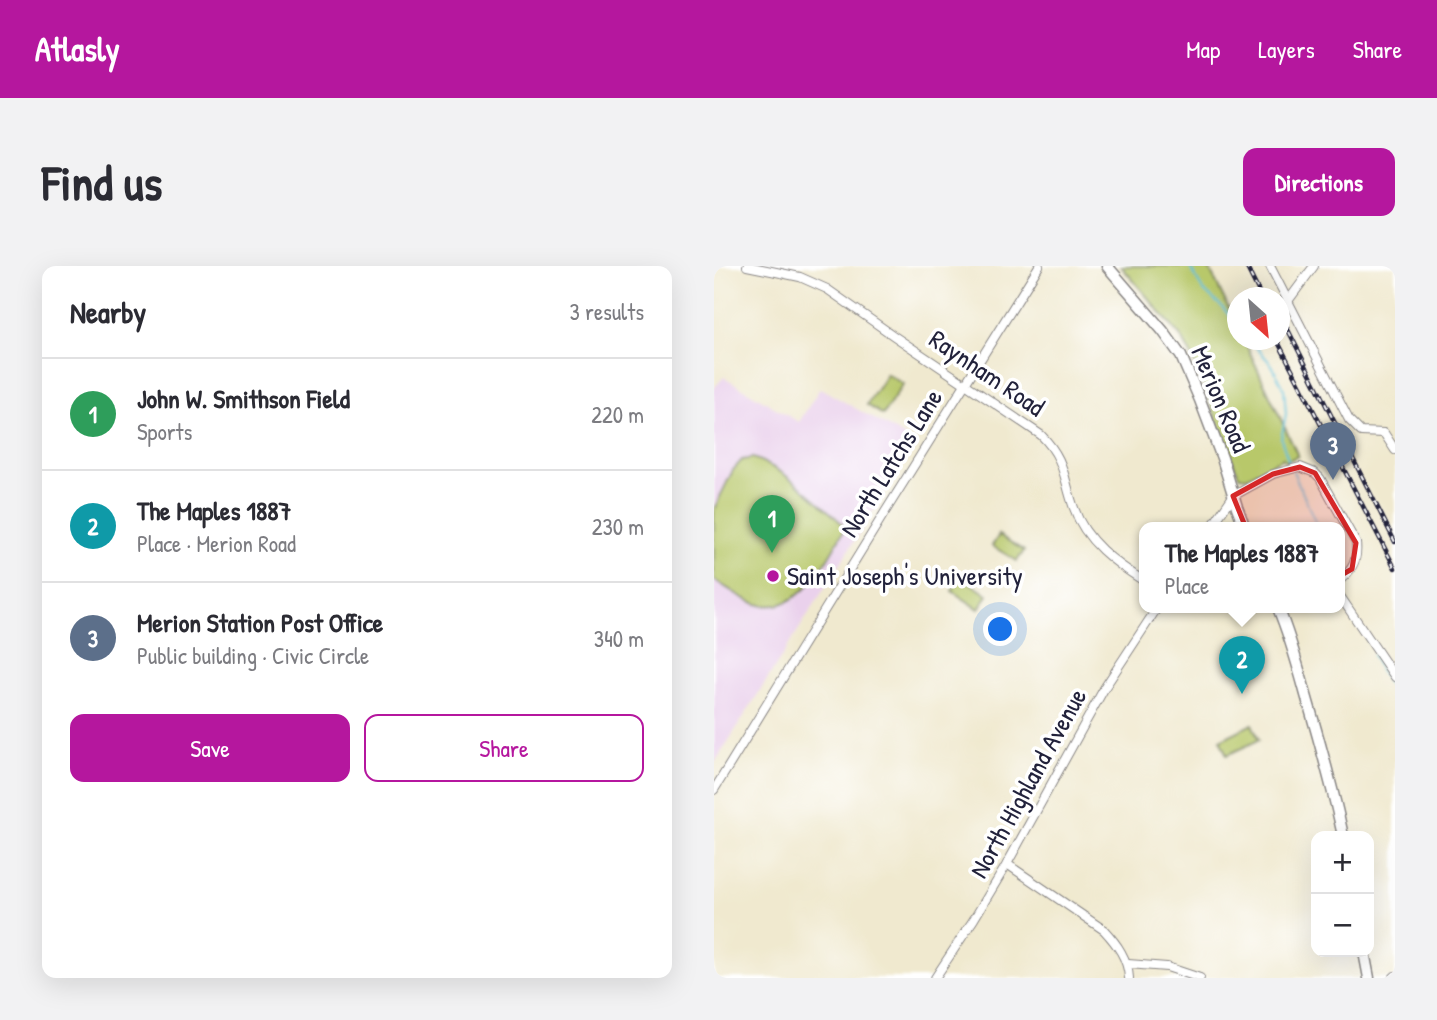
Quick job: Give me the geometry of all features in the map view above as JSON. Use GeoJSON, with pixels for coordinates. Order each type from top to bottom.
{"type":"FeatureCollection","features":[{"type":"Feature","properties":{"kind":"street","name":"Raynham Road"},"geometry":{"type":"LineString","coordinates":[[753,266],[816,283],[1032,428],[1051,444],[1060,460],[1074,508],[1091,538],[1109,557],[1139,578]]}},
{"type":"Feature","properties":{"kind":"street","name":"North Latchs Lane"},"geometry":{"type":"LineString","coordinates":[[714,790],[1039,266]]}},
{"type":"Feature","properties":{"kind":"street","name":"Merion Road"},"geometry":{"type":"LineString","coordinates":[[1107,266],[1181,356],[1217,446],[1243,522]]}},
{"type":"Feature","properties":{"kind":"street"},"geometry":{"type":"LineString","coordinates":[[1270,266],[1281,287]]}},
{"type":"Feature","properties":{"kind":"street"},"geometry":{"type":"LineString","coordinates":[[1290,298],[1314,266]]}},
{"type":"Feature","properties":{"kind":"street"},"geometry":{"type":"LineString","coordinates":[[1290,305],[1352,426],[1360,432],[1384,433],[1395,450]]}},
{"type":"Feature","properties":{"kind":"street"},"geometry":{"type":"LineString","coordinates":[[1215,522],[1233,496],[1273,474],[1292,468],[1308,469],[1320,478],[1345,522]]}},
{"type":"Feature","properties":{"kind":"street"},"geometry":{"type":"LineString","coordinates":[[1345,522],[1356,542],[1357,552],[1354,565],[1345,576]]}},
{"type":"Feature","properties":{"kind":"street"},"geometry":{"type":"LineString","coordinates":[[1345,603],[1395,677]]}},
{"type":"Feature","properties":{"kind":"street","name":"North Highland Avenue"},"geometry":{"type":"LineString","coordinates":[[935,978],[1007,864],[1105,687],[1154,613]]}},
{"type":"Feature","properties":{"kind":"street"},"geometry":{"type":"LineString","coordinates":[[1281,613],[1333,786],[1342,831]]}},
{"type":"Feature","properties":{"kind":"street"},"geometry":{"type":"LineString","coordinates":[[1007,864],[1104,930],[1128,964],[1129,978]]}},
{"type":"Feature","properties":{"kind":"street"},"geometry":{"type":"LineString","coordinates":[[1365,957],[1369,978]]}},
{"type":"Feature","properties":{"kind":"street"},"geometry":{"type":"LineString","coordinates":[[1128,964],[1167,967],[1195,977]]}},
{"type":"Feature","properties":{"kind":"highlighted area"},"geometry":{"type":"Polygon","coordinates":[[[1300,467],[1315,473],[1356,543],[1352,569],[1279,610],[1233,496],[1273,474],[1300,467]]]}},
{"type":"Feature","properties":{"kind":"shaded area","name":"Saint Joseph's University"},"geometry":{"type":"Polygon","coordinates":[[[724,377],[799,422],[820,388],[916,443],[714,764],[714,388],[724,377]]]}},
{"type":"Feature","properties":{"kind":"green space"},"geometry":{"type":"Polygon","coordinates":[[[1121,266],[1208,266],[1227,305],[1227,350],[1249,350],[1298,456],[1285,462],[1283,458],[1247,477],[1239,476],[1182,338],[1121,266]]]}},
{"type":"Feature","properties":{"kind":"green space"},"geometry":{"type":"Polygon","coordinates":[[[887,374],[903,384],[883,415],[867,405],[887,374]]]}},
{"type":"Feature","properties":{"kind":"green space"},"geometry":{"type":"Polygon","coordinates":[[[753,458],[791,479],[846,527],[812,582],[788,601],[773,605],[751,602],[714,580],[714,509],[733,470],[742,460],[753,458]]]}},
{"type":"Feature","properties":{"kind":"green space"},"geometry":{"type":"Polygon","coordinates":[[[999,535],[1024,551],[1017,561],[992,546],[999,535]]]}},
{"type":"Feature","properties":{"kind":"green space"},"geometry":{"type":"Polygon","coordinates":[[[961,577],[988,595],[979,609],[952,591],[961,577]]]}},
{"type":"Feature","properties":{"kind":"green space"},"geometry":{"type":"Polygon","coordinates":[[[1252,724],[1259,740],[1227,755],[1220,740],[1252,724]]]}},
{"type":"Feature","properties":{"kind":"waterway"},"geometry":{"type":"LineString","coordinates":[[1189,266],[1203,290],[1227,313]]}},
{"type":"Feature","properties":{"kind":"waterway"},"geometry":{"type":"LineString","coordinates":[[1259,350],[1272,365],[1284,389],[1286,414],[1281,439],[1290,465]]}},
{"type":"Feature","properties":{"kind":"waterway"},"geometry":{"type":"LineString","coordinates":[[1293,471],[1315,522]]}},
{"type":"Feature","properties":{"kind":"waterway"},"geometry":{"type":"LineString","coordinates":[[1373,655],[1395,695]]}},
{"type":"Feature","properties":{"kind":"railway"},"geometry":{"type":"LineString","coordinates":[[1246,266],[1256,287]]}},
{"type":"Feature","properties":{"kind":"railway"},"geometry":{"type":"LineString","coordinates":[[1290,334],[1395,542]]}},
{"type":"Feature","properties":{"kind":"railway"},"geometry":{"type":"LineString","coordinates":[[1282,350],[1395,568]]}},
{"type":"Feature","properties":{"kind":"place","name":"Merion Station Post Office"},"geometry":{"type":"Point","coordinates":[1333,480]}},
{"type":"Feature","properties":{"kind":"place","name":"John W. Smithson Field"},"geometry":{"type":"Point","coordinates":[772,553]}},
{"type":"Feature","properties":{"kind":"place","name":"Saint Joseph's University"},"geometry":{"type":"Point","coordinates":[773,576]}},
{"type":"Feature","properties":{"kind":"place","name":"The Maples 1887"},"geometry":{"type":"Point","coordinates":[1242,694]}}]}
